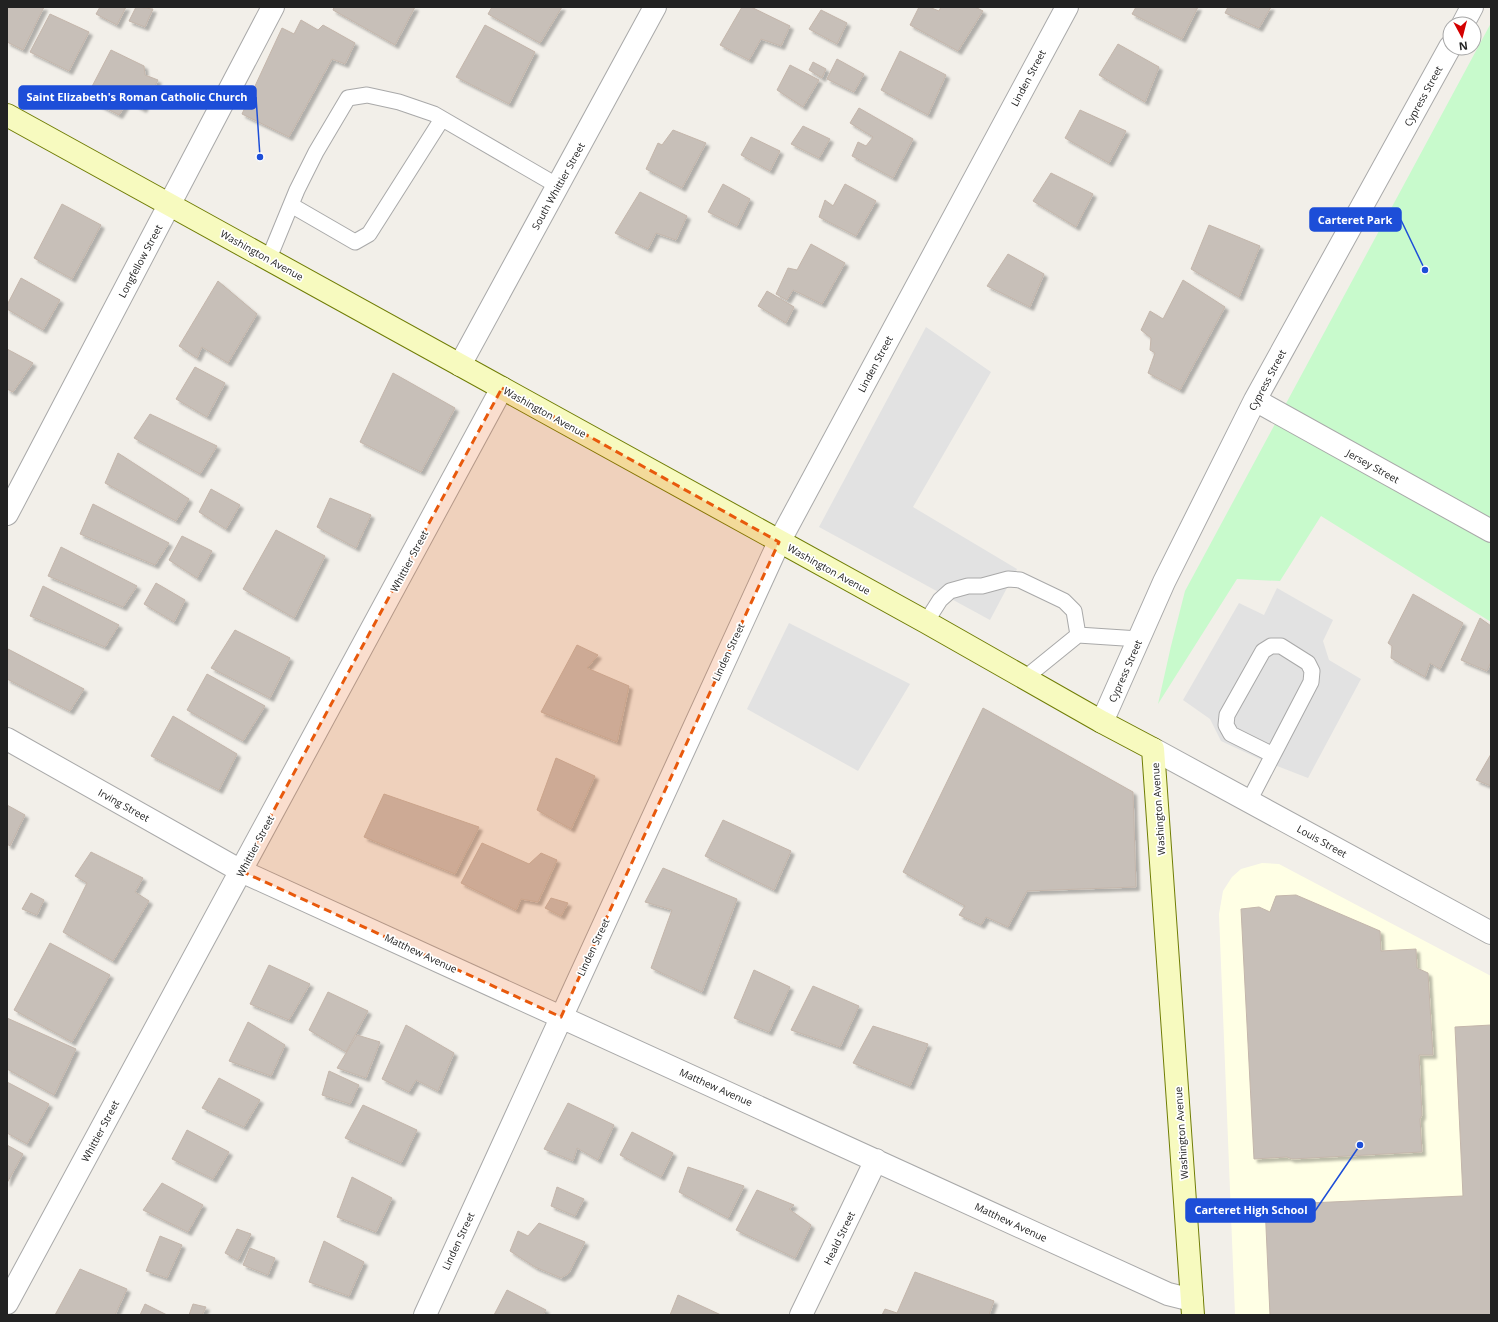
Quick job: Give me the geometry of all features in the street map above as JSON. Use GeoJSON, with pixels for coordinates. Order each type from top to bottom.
{"type":"FeatureCollection","features":[{"type":"Feature","properties":{"kind":"street","name":"Longfellow Street"},"geometry":{"type":"LineString","coordinates":[[7,514],[273,7]]}},
{"type":"Feature","properties":{"kind":"street","name":"South Whittier Street"},"geometry":{"type":"LineString","coordinates":[[460,365],[655,7]]}},
{"type":"Feature","properties":{"kind":"street","name":"Linden Street"},"geometry":{"type":"LineString","coordinates":[[425,1315],[779,542],[1067,7]]}},
{"type":"Feature","properties":{"kind":"street"},"geometry":{"type":"LineString","coordinates":[[1467,16],[1472,7]]}},
{"type":"Feature","properties":{"kind":"street","name":"Cypress Street"},"geometry":{"type":"LineString","coordinates":[[1102,722],[1164,582],[1255,400],[1445,56]]}},
{"type":"Feature","properties":{"kind":"street","name":"Washington Avenue"},"geometry":{"type":"LineString","coordinates":[[7,115],[269,258],[1153,749],[1193,1307]]}},
{"type":"Feature","properties":{"kind":"street","name":"Whittier Street"},"geometry":{"type":"LineString","coordinates":[[7,1303],[502,388]]}},
{"type":"Feature","properties":{"kind":"street","name":"Jersey Street"},"geometry":{"type":"LineString","coordinates":[[1255,400],[1491,531]]}},
{"type":"Feature","properties":{"kind":"street","name":"Irving Street"},"geometry":{"type":"LineString","coordinates":[[7,739],[241,871]]}},
{"type":"Feature","properties":{"kind":"street","name":"Louis Street"},"geometry":{"type":"LineString","coordinates":[[1153,749],[1491,933]]}},
{"type":"Feature","properties":{"kind":"street","name":"Matthew Avenue"},"geometry":{"type":"LineString","coordinates":[[241,871],[876,1160],[1168,1294],[1193,1307]]}},
{"type":"Feature","properties":{"kind":"street","name":"Heald Street"},"geometry":{"type":"LineString","coordinates":[[801,1315],[876,1160]]}},
{"type":"Feature","properties":{"kind":"lane"},"geometry":{"type":"LineString","coordinates":[[269,258],[291,204],[316,152],[348,98],[367,95],[399,102],[442,119],[558,186]]}},
{"type":"Feature","properties":{"kind":"lane"},"geometry":{"type":"LineString","coordinates":[[291,204],[355,242],[369,234],[442,119]]}},
{"type":"Feature","properties":{"kind":"lane"},"geometry":{"type":"LineString","coordinates":[[926,622],[940,600],[950,591],[968,586],[982,586],[1008,579],[1020,580],[1064,601],[1074,611],[1078,635]]}},
{"type":"Feature","properties":{"kind":"lane"},"geometry":{"type":"LineString","coordinates":[[1025,678],[1078,635],[1139,639]]}},
{"type":"Feature","properties":{"kind":"lane"},"geometry":{"type":"LineString","coordinates":[[1249,801],[1273,755],[1311,682],[1312,672],[1308,663],[1281,646],[1271,646],[1262,651],[1227,714],[1226,725],[1231,734],[1273,755]]}},
{"type":"Feature","properties":{"kind":"highlighted area"},"geometry":{"type":"Polygon","coordinates":[[[502,388],[779,542],[561,1017],[241,871],[502,388]]]}},
{"type":"Feature","properties":{"kind":"shaded area"},"geometry":{"type":"Polygon","coordinates":[[[926,327],[991,372],[913,507],[1017,569],[990,620],[819,527],[926,327]]]}},
{"type":"Feature","properties":{"kind":"shaded area"},"geometry":{"type":"Polygon","coordinates":[[[1277,588],[1333,620],[1323,641],[1329,660],[1361,679],[1308,778],[1264,761],[1221,741],[1210,719],[1183,700],[1239,603],[1264,615],[1277,588]]]}},
{"type":"Feature","properties":{"kind":"shaded area"},"geometry":{"type":"Polygon","coordinates":[[[789,623],[910,684],[858,771],[747,709],[789,623]]]}},
{"type":"Feature","properties":{"kind":"shaded area"},"geometry":{"type":"Polygon","coordinates":[[[1262,863],[1279,864],[1491,976],[1491,1315],[1235,1315],[1219,914],[1223,891],[1232,877],[1241,869],[1262,863]]]}},
{"type":"Feature","properties":{"kind":"green space"},"geometry":{"type":"Polygon","coordinates":[[[1491,23],[1491,622],[1321,516],[1280,581],[1237,579],[1158,704],[1185,591],[1473,56],[1482,56],[1482,40],[1491,23]]]}},
{"type":"Feature","properties":{"kind":"building"},"geometry":{"type":"Polygon","coordinates":[[[7,7],[44,7],[23,50],[7,42],[7,7]]]}},
{"type":"Feature","properties":{"kind":"building"},"geometry":{"type":"Polygon","coordinates":[[[100,7],[126,7],[117,25],[96,14],[100,7]]]}},
{"type":"Feature","properties":{"kind":"building"},"geometry":{"type":"Polygon","coordinates":[[[136,7],[153,9],[145,27],[129,21],[136,7]]]}},
{"type":"Feature","properties":{"kind":"building"},"geometry":{"type":"Polygon","coordinates":[[[334,7],[415,7],[395,45],[333,10],[334,7]]]}},
{"type":"Feature","properties":{"kind":"building"},"geometry":{"type":"Polygon","coordinates":[[[492,7],[562,7],[540,43],[488,14],[492,7]]]}},
{"type":"Feature","properties":{"kind":"building"},"geometry":{"type":"Polygon","coordinates":[[[742,7],[751,7],[790,26],[781,46],[761,39],[749,60],[720,45],[742,7]]]}},
{"type":"Feature","properties":{"kind":"building"},"geometry":{"type":"Polygon","coordinates":[[[919,7],[929,7],[939,11],[941,7],[975,7],[983,11],[958,51],[910,25],[919,7]]]}},
{"type":"Feature","properties":{"kind":"building"},"geometry":{"type":"Polygon","coordinates":[[[1136,7],[1198,7],[1182,39],[1132,14],[1136,7]]]}},
{"type":"Feature","properties":{"kind":"building"},"geometry":{"type":"Polygon","coordinates":[[[1228,7],[1271,7],[1259,28],[1225,13],[1228,7]]]}},
{"type":"Feature","properties":{"kind":"building"},"geometry":{"type":"Polygon","coordinates":[[[821,10],[847,23],[837,44],[809,29],[821,10]]]}},
{"type":"Feature","properties":{"kind":"building"},"geometry":{"type":"Polygon","coordinates":[[[50,14],[89,32],[69,71],[30,52],[50,14]]]}},
{"type":"Feature","properties":{"kind":"building"},"geometry":{"type":"Polygon","coordinates":[[[301,20],[318,30],[323,25],[355,43],[345,64],[332,59],[289,137],[242,114],[282,28],[294,34],[301,20]]]}},
{"type":"Feature","properties":{"kind":"building"},"geometry":{"type":"Polygon","coordinates":[[[485,25],[535,52],[509,104],[456,77],[485,25]]]}},
{"type":"Feature","properties":{"kind":"building"},"geometry":{"type":"Polygon","coordinates":[[[1118,44],[1159,67],[1145,102],[1099,75],[1118,44]]]}},
{"type":"Feature","properties":{"kind":"building"},"geometry":{"type":"Polygon","coordinates":[[[111,50],[144,66],[145,75],[158,80],[143,109],[128,101],[119,115],[86,98],[111,50]]]}},
{"type":"Feature","properties":{"kind":"building"},"geometry":{"type":"Polygon","coordinates":[[[900,51],[946,75],[928,115],[881,90],[900,51]]]}},
{"type":"Feature","properties":{"kind":"building"},"geometry":{"type":"Polygon","coordinates":[[[837,59],[864,74],[854,92],[827,79],[837,59]]]}},
{"type":"Feature","properties":{"kind":"building"},"geometry":{"type":"Polygon","coordinates":[[[813,62],[826,69],[822,78],[809,70],[813,62]]]}},
{"type":"Feature","properties":{"kind":"building"},"geometry":{"type":"Polygon","coordinates":[[[790,65],[819,80],[803,107],[777,90],[790,65]]]}},
{"type":"Feature","properties":{"kind":"building"},"geometry":{"type":"Polygon","coordinates":[[[859,108],[913,139],[893,178],[852,156],[858,142],[866,146],[873,137],[850,123],[859,108]]]}},
{"type":"Feature","properties":{"kind":"building"},"geometry":{"type":"Polygon","coordinates":[[[1080,110],[1126,131],[1109,163],[1065,138],[1080,110]]]}},
{"type":"Feature","properties":{"kind":"building"},"geometry":{"type":"Polygon","coordinates":[[[803,126],[830,139],[819,158],[791,144],[803,126]]]}},
{"type":"Feature","properties":{"kind":"building"},"geometry":{"type":"Polygon","coordinates":[[[673,130],[706,143],[682,188],[646,169],[658,143],[662,145],[673,130]]]}},
{"type":"Feature","properties":{"kind":"building"},"geometry":{"type":"Polygon","coordinates":[[[751,137],[780,151],[770,171],[741,155],[751,137]]]}},
{"type":"Feature","properties":{"kind":"building"},"geometry":{"type":"Polygon","coordinates":[[[1051,173],[1093,194],[1076,227],[1033,201],[1051,173]]]}},
{"type":"Feature","properties":{"kind":"building"},"geometry":{"type":"Polygon","coordinates":[[[723,184],[750,199],[737,226],[708,212],[723,184]]]}},
{"type":"Feature","properties":{"kind":"building"},"geometry":{"type":"Polygon","coordinates":[[[845,184],[876,201],[856,236],[819,217],[825,200],[833,206],[845,184]]]}},
{"type":"Feature","properties":{"kind":"building"},"geometry":{"type":"Polygon","coordinates":[[[640,192],[687,216],[676,240],[656,233],[648,249],[615,233],[640,192]]]}},
{"type":"Feature","properties":{"kind":"building"},"geometry":{"type":"Polygon","coordinates":[[[62,204],[101,225],[72,279],[34,258],[62,204]]]}},
{"type":"Feature","properties":{"kind":"building"},"geometry":{"type":"Polygon","coordinates":[[[1209,225],[1260,246],[1239,297],[1191,269],[1209,225]]]}},
{"type":"Feature","properties":{"kind":"building"},"geometry":{"type":"Polygon","coordinates":[[[811,244],[845,263],[822,304],[793,290],[787,300],[776,294],[788,268],[797,270],[811,244]]]}},
{"type":"Feature","properties":{"kind":"building"},"geometry":{"type":"Polygon","coordinates":[[[1008,254],[1044,274],[1030,307],[987,286],[1008,254]]]}},
{"type":"Feature","properties":{"kind":"building"},"geometry":{"type":"Polygon","coordinates":[[[21,278],[60,300],[43,330],[7,309],[7,305],[21,278]]]}},
{"type":"Feature","properties":{"kind":"building"},"geometry":{"type":"Polygon","coordinates":[[[1183,280],[1225,307],[1180,390],[1148,373],[1155,353],[1150,350],[1151,338],[1141,330],[1150,311],[1163,319],[1183,280]]]}},
{"type":"Feature","properties":{"kind":"building"},"geometry":{"type":"Polygon","coordinates":[[[218,281],[257,314],[228,363],[202,347],[197,358],[179,346],[218,281]]]}},
{"type":"Feature","properties":{"kind":"building"},"geometry":{"type":"Polygon","coordinates":[[[767,291],[794,307],[786,323],[758,306],[767,291]]]}},
{"type":"Feature","properties":{"kind":"building"},"geometry":{"type":"Polygon","coordinates":[[[7,349],[33,363],[13,392],[7,389],[7,349]]]}},
{"type":"Feature","properties":{"kind":"building"},"geometry":{"type":"Polygon","coordinates":[[[195,367],[225,383],[207,417],[176,399],[195,367]]]}},
{"type":"Feature","properties":{"kind":"building"},"geometry":{"type":"Polygon","coordinates":[[[393,373],[455,408],[421,472],[360,442],[393,373]]]}},
{"type":"Feature","properties":{"kind":"building"},"geometry":{"type":"Polygon","coordinates":[[[150,414],[217,446],[200,474],[134,438],[150,414]]]}},
{"type":"Feature","properties":{"kind":"building"},"geometry":{"type":"Polygon","coordinates":[[[118,453],[189,499],[176,521],[105,483],[118,453]]]}},
{"type":"Feature","properties":{"kind":"building"},"geometry":{"type":"Polygon","coordinates":[[[211,489],[240,505],[226,529],[199,512],[211,489]]]}},
{"type":"Feature","properties":{"kind":"building"},"geometry":{"type":"Polygon","coordinates":[[[330,498],[371,515],[356,548],[317,527],[330,498]]]}},
{"type":"Feature","properties":{"kind":"building"},"geometry":{"type":"Polygon","coordinates":[[[93,504],[169,543],[155,565],[80,534],[93,504]]]}},
{"type":"Feature","properties":{"kind":"building"},"geometry":{"type":"Polygon","coordinates":[[[276,530],[325,556],[294,618],[243,589],[276,530]]]}},
{"type":"Feature","properties":{"kind":"building"},"geometry":{"type":"Polygon","coordinates":[[[182,536],[212,551],[197,578],[169,560],[182,536]]]}},
{"type":"Feature","properties":{"kind":"building"},"geometry":{"type":"Polygon","coordinates":[[[61,547],[137,586],[123,607],[48,576],[61,547]]]}},
{"type":"Feature","properties":{"kind":"building"},"geometry":{"type":"Polygon","coordinates":[[[156,583],[185,600],[174,622],[144,604],[156,583]]]}},
{"type":"Feature","properties":{"kind":"building"},"geometry":{"type":"Polygon","coordinates":[[[43,586],[119,625],[105,647],[30,616],[43,586]]]}},
{"type":"Feature","properties":{"kind":"building"},"geometry":{"type":"Polygon","coordinates":[[[1413,594],[1463,623],[1440,669],[1430,663],[1425,677],[1391,658],[1392,646],[1388,643],[1413,594]]]}},
{"type":"Feature","properties":{"kind":"building"},"geometry":{"type":"Polygon","coordinates":[[[1480,618],[1491,626],[1491,662],[1487,671],[1461,660],[1480,618]]]}},
{"type":"Feature","properties":{"kind":"building"},"geometry":{"type":"Polygon","coordinates":[[[235,630],[290,658],[270,698],[211,668],[235,630]]]}},
{"type":"Feature","properties":{"kind":"building"},"geometry":{"type":"Polygon","coordinates":[[[577,645],[598,655],[587,668],[629,686],[617,742],[541,712],[577,645]]]}},
{"type":"Feature","properties":{"kind":"building"},"geometry":{"type":"Polygon","coordinates":[[[8,649],[84,689],[70,711],[7,679],[8,649]]]}},
{"type":"Feature","properties":{"kind":"building"},"geometry":{"type":"Polygon","coordinates":[[[207,674],[265,706],[243,741],[187,710],[207,674]]]}},
{"type":"Feature","properties":{"kind":"building"},"geometry":{"type":"Polygon","coordinates":[[[983,708],[1133,792],[1136,887],[1027,891],[1008,927],[986,917],[981,925],[959,915],[965,906],[903,872],[983,708]]]}},
{"type":"Feature","properties":{"kind":"building"},"geometry":{"type":"Polygon","coordinates":[[[173,716],[237,754],[219,790],[151,756],[173,716]]]}},
{"type":"Feature","properties":{"kind":"building"},"geometry":{"type":"Polygon","coordinates":[[[1491,754],[1491,786],[1476,780],[1491,754]]]}},
{"type":"Feature","properties":{"kind":"building"},"geometry":{"type":"Polygon","coordinates":[[[556,758],[595,776],[571,829],[537,810],[556,758]]]}},
{"type":"Feature","properties":{"kind":"building"},"geometry":{"type":"Polygon","coordinates":[[[384,794],[479,827],[455,874],[364,837],[384,794]]]}},
{"type":"Feature","properties":{"kind":"building"},"geometry":{"type":"Polygon","coordinates":[[[7,805],[25,815],[10,846],[7,844],[7,805]]]}},
{"type":"Feature","properties":{"kind":"building"},"geometry":{"type":"Polygon","coordinates":[[[723,820],[791,851],[774,890],[705,856],[723,820]]]}},
{"type":"Feature","properties":{"kind":"building"},"geometry":{"type":"Polygon","coordinates":[[[482,843],[529,864],[541,853],[557,860],[538,902],[521,899],[516,910],[461,883],[482,843]]]}},
{"type":"Feature","properties":{"kind":"building"},"geometry":{"type":"Polygon","coordinates":[[[91,852],[143,878],[135,892],[149,901],[113,961],[63,932],[87,883],[75,876],[91,852]]]}},
{"type":"Feature","properties":{"kind":"building"},"geometry":{"type":"Polygon","coordinates":[[[663,868],[737,899],[702,992],[651,968],[672,910],[645,902],[663,868]]]}},
{"type":"Feature","properties":{"kind":"building"},"geometry":{"type":"Polygon","coordinates":[[[31,893],[44,900],[37,915],[22,909],[31,893]]]}},
{"type":"Feature","properties":{"kind":"building"},"geometry":{"type":"Polygon","coordinates":[[[1296,895],[1380,931],[1381,951],[1416,949],[1417,968],[1428,973],[1433,1055],[1419,1055],[1422,1152],[1292,1159],[1287,1157],[1254,1159],[1241,909],[1259,907],[1270,912],[1276,896],[1296,895]]]}},
{"type":"Feature","properties":{"kind":"building"},"geometry":{"type":"Polygon","coordinates":[[[551,898],[568,903],[561,916],[545,908],[551,898]]]}},
{"type":"Feature","properties":{"kind":"building"},"geometry":{"type":"Polygon","coordinates":[[[50,943],[110,975],[72,1042],[14,1010],[50,943]]]}},
{"type":"Feature","properties":{"kind":"building"},"geometry":{"type":"Polygon","coordinates":[[[269,965],[310,984],[289,1020],[250,1004],[269,965]]]}},
{"type":"Feature","properties":{"kind":"building"},"geometry":{"type":"Polygon","coordinates":[[[754,970],[790,987],[769,1032],[734,1018],[754,970]]]}},
{"type":"Feature","properties":{"kind":"building"},"geometry":{"type":"Polygon","coordinates":[[[813,986],[859,1006],[840,1047],[791,1030],[813,986]]]}},
{"type":"Feature","properties":{"kind":"building"},"geometry":{"type":"Polygon","coordinates":[[[328,992],[368,1011],[346,1052],[309,1030],[328,992]]]}},
{"type":"Feature","properties":{"kind":"building"},"geometry":{"type":"Polygon","coordinates":[[[7,1018],[76,1049],[54,1095],[7,1069],[7,1018]]]}},
{"type":"Feature","properties":{"kind":"building"},"geometry":{"type":"Polygon","coordinates":[[[248,1022],[285,1045],[271,1076],[229,1061],[248,1022]]]}},
{"type":"Feature","properties":{"kind":"building"},"geometry":{"type":"Polygon","coordinates":[[[406,1025],[454,1053],[438,1091],[416,1080],[409,1092],[382,1079],[406,1025]]]}},
{"type":"Feature","properties":{"kind":"building"},"geometry":{"type":"Polygon","coordinates":[[[1491,1025],[1491,1315],[1270,1315],[1265,1205],[1463,1196],[1455,1027],[1491,1025]]]}},
{"type":"Feature","properties":{"kind":"building"},"geometry":{"type":"Polygon","coordinates":[[[873,1026],[928,1044],[910,1086],[853,1063],[873,1026]]]}},
{"type":"Feature","properties":{"kind":"building"},"geometry":{"type":"Polygon","coordinates":[[[357,1035],[380,1042],[366,1078],[337,1068],[357,1035]]]}},
{"type":"Feature","properties":{"kind":"building"},"geometry":{"type":"Polygon","coordinates":[[[329,1071],[359,1085],[350,1104],[322,1095],[329,1071]]]}},
{"type":"Feature","properties":{"kind":"building"},"geometry":{"type":"Polygon","coordinates":[[[219,1078],[260,1100],[244,1127],[202,1108],[219,1078]]]}},
{"type":"Feature","properties":{"kind":"building"},"geometry":{"type":"Polygon","coordinates":[[[7,1082],[49,1104],[27,1144],[7,1133],[7,1082]]]}},
{"type":"Feature","properties":{"kind":"building"},"geometry":{"type":"Polygon","coordinates":[[[568,1103],[614,1125],[598,1160],[577,1148],[573,1161],[544,1149],[568,1103]]]}},
{"type":"Feature","properties":{"kind":"building"},"geometry":{"type":"Polygon","coordinates":[[[363,1105],[417,1130],[401,1163],[345,1138],[363,1105]]]}},
{"type":"Feature","properties":{"kind":"building"},"geometry":{"type":"Polygon","coordinates":[[[187,1130],[229,1152],[213,1179],[172,1159],[187,1130]]]}},
{"type":"Feature","properties":{"kind":"building"},"geometry":{"type":"Polygon","coordinates":[[[632,1132],[673,1153],[661,1177],[620,1155],[632,1132]]]}},
{"type":"Feature","properties":{"kind":"building"},"geometry":{"type":"Polygon","coordinates":[[[7,1145],[23,1154],[7,1183],[7,1145]]]}},
{"type":"Feature","properties":{"kind":"building"},"geometry":{"type":"Polygon","coordinates":[[[688,1167],[744,1186],[728,1218],[679,1192],[688,1167]]]}},
{"type":"Feature","properties":{"kind":"building"},"geometry":{"type":"Polygon","coordinates":[[[352,1177],[392,1198],[376,1232],[337,1217],[352,1177]]]}},
{"type":"Feature","properties":{"kind":"building"},"geometry":{"type":"Polygon","coordinates":[[[162,1183],[203,1205],[188,1232],[143,1210],[162,1183]]]}},
{"type":"Feature","properties":{"kind":"building"},"geometry":{"type":"Polygon","coordinates":[[[557,1187],[584,1199],[575,1216],[551,1206],[557,1187]]]}},
{"type":"Feature","properties":{"kind":"building"},"geometry":{"type":"Polygon","coordinates":[[[757,1190],[794,1205],[789,1209],[811,1225],[795,1258],[736,1230],[757,1190]]]}},
{"type":"Feature","properties":{"kind":"building"},"geometry":{"type":"Polygon","coordinates":[[[539,1223],[585,1242],[569,1273],[561,1278],[535,1267],[510,1251],[518,1231],[528,1236],[539,1223]]]}},
{"type":"Feature","properties":{"kind":"building"},"geometry":{"type":"Polygon","coordinates":[[[237,1229],[251,1234],[238,1260],[225,1253],[237,1229]]]}},
{"type":"Feature","properties":{"kind":"building"},"geometry":{"type":"Polygon","coordinates":[[[160,1236],[182,1245],[167,1278],[146,1271],[160,1236]]]}},
{"type":"Feature","properties":{"kind":"building"},"geometry":{"type":"Polygon","coordinates":[[[324,1241],[364,1262],[349,1296],[309,1282],[324,1241]]]}},
{"type":"Feature","properties":{"kind":"building"},"geometry":{"type":"Polygon","coordinates":[[[250,1248],[275,1258],[268,1275],[243,1265],[250,1248]]]}},
{"type":"Feature","properties":{"kind":"building"},"geometry":{"type":"Polygon","coordinates":[[[80,1269],[127,1289],[115,1315],[55,1315],[80,1269]]]}},
{"type":"Feature","properties":{"kind":"building"},"geometry":{"type":"Polygon","coordinates":[[[915,1272],[994,1301],[989,1315],[882,1315],[885,1309],[897,1313],[915,1272]]]}},
{"type":"Feature","properties":{"kind":"building"},"geometry":{"type":"Polygon","coordinates":[[[507,1290],[546,1310],[543,1315],[494,1315],[507,1290]]]}},
{"type":"Feature","properties":{"kind":"building"},"geometry":{"type":"Polygon","coordinates":[[[678,1295],[721,1315],[670,1315],[678,1295]]]}},
{"type":"Feature","properties":{"kind":"building"},"geometry":{"type":"Polygon","coordinates":[[[145,1304],[167,1315],[140,1315],[145,1304]]]}},
{"type":"Feature","properties":{"kind":"building"},"geometry":{"type":"Polygon","coordinates":[[[193,1304],[206,1307],[202,1315],[189,1315],[193,1304]]]}},
{"type":"Feature","properties":{"kind":"place","name":"Saint Elizabeth's Roman Catholic Church"},"geometry":{"type":"Point","coordinates":[260,157]}},
{"type":"Feature","properties":{"kind":"place","name":"Carteret Park"},"geometry":{"type":"Point","coordinates":[1425,270]}},
{"type":"Feature","properties":{"kind":"place","name":"Carteret High School"},"geometry":{"type":"Point","coordinates":[1360,1145]}}]}
